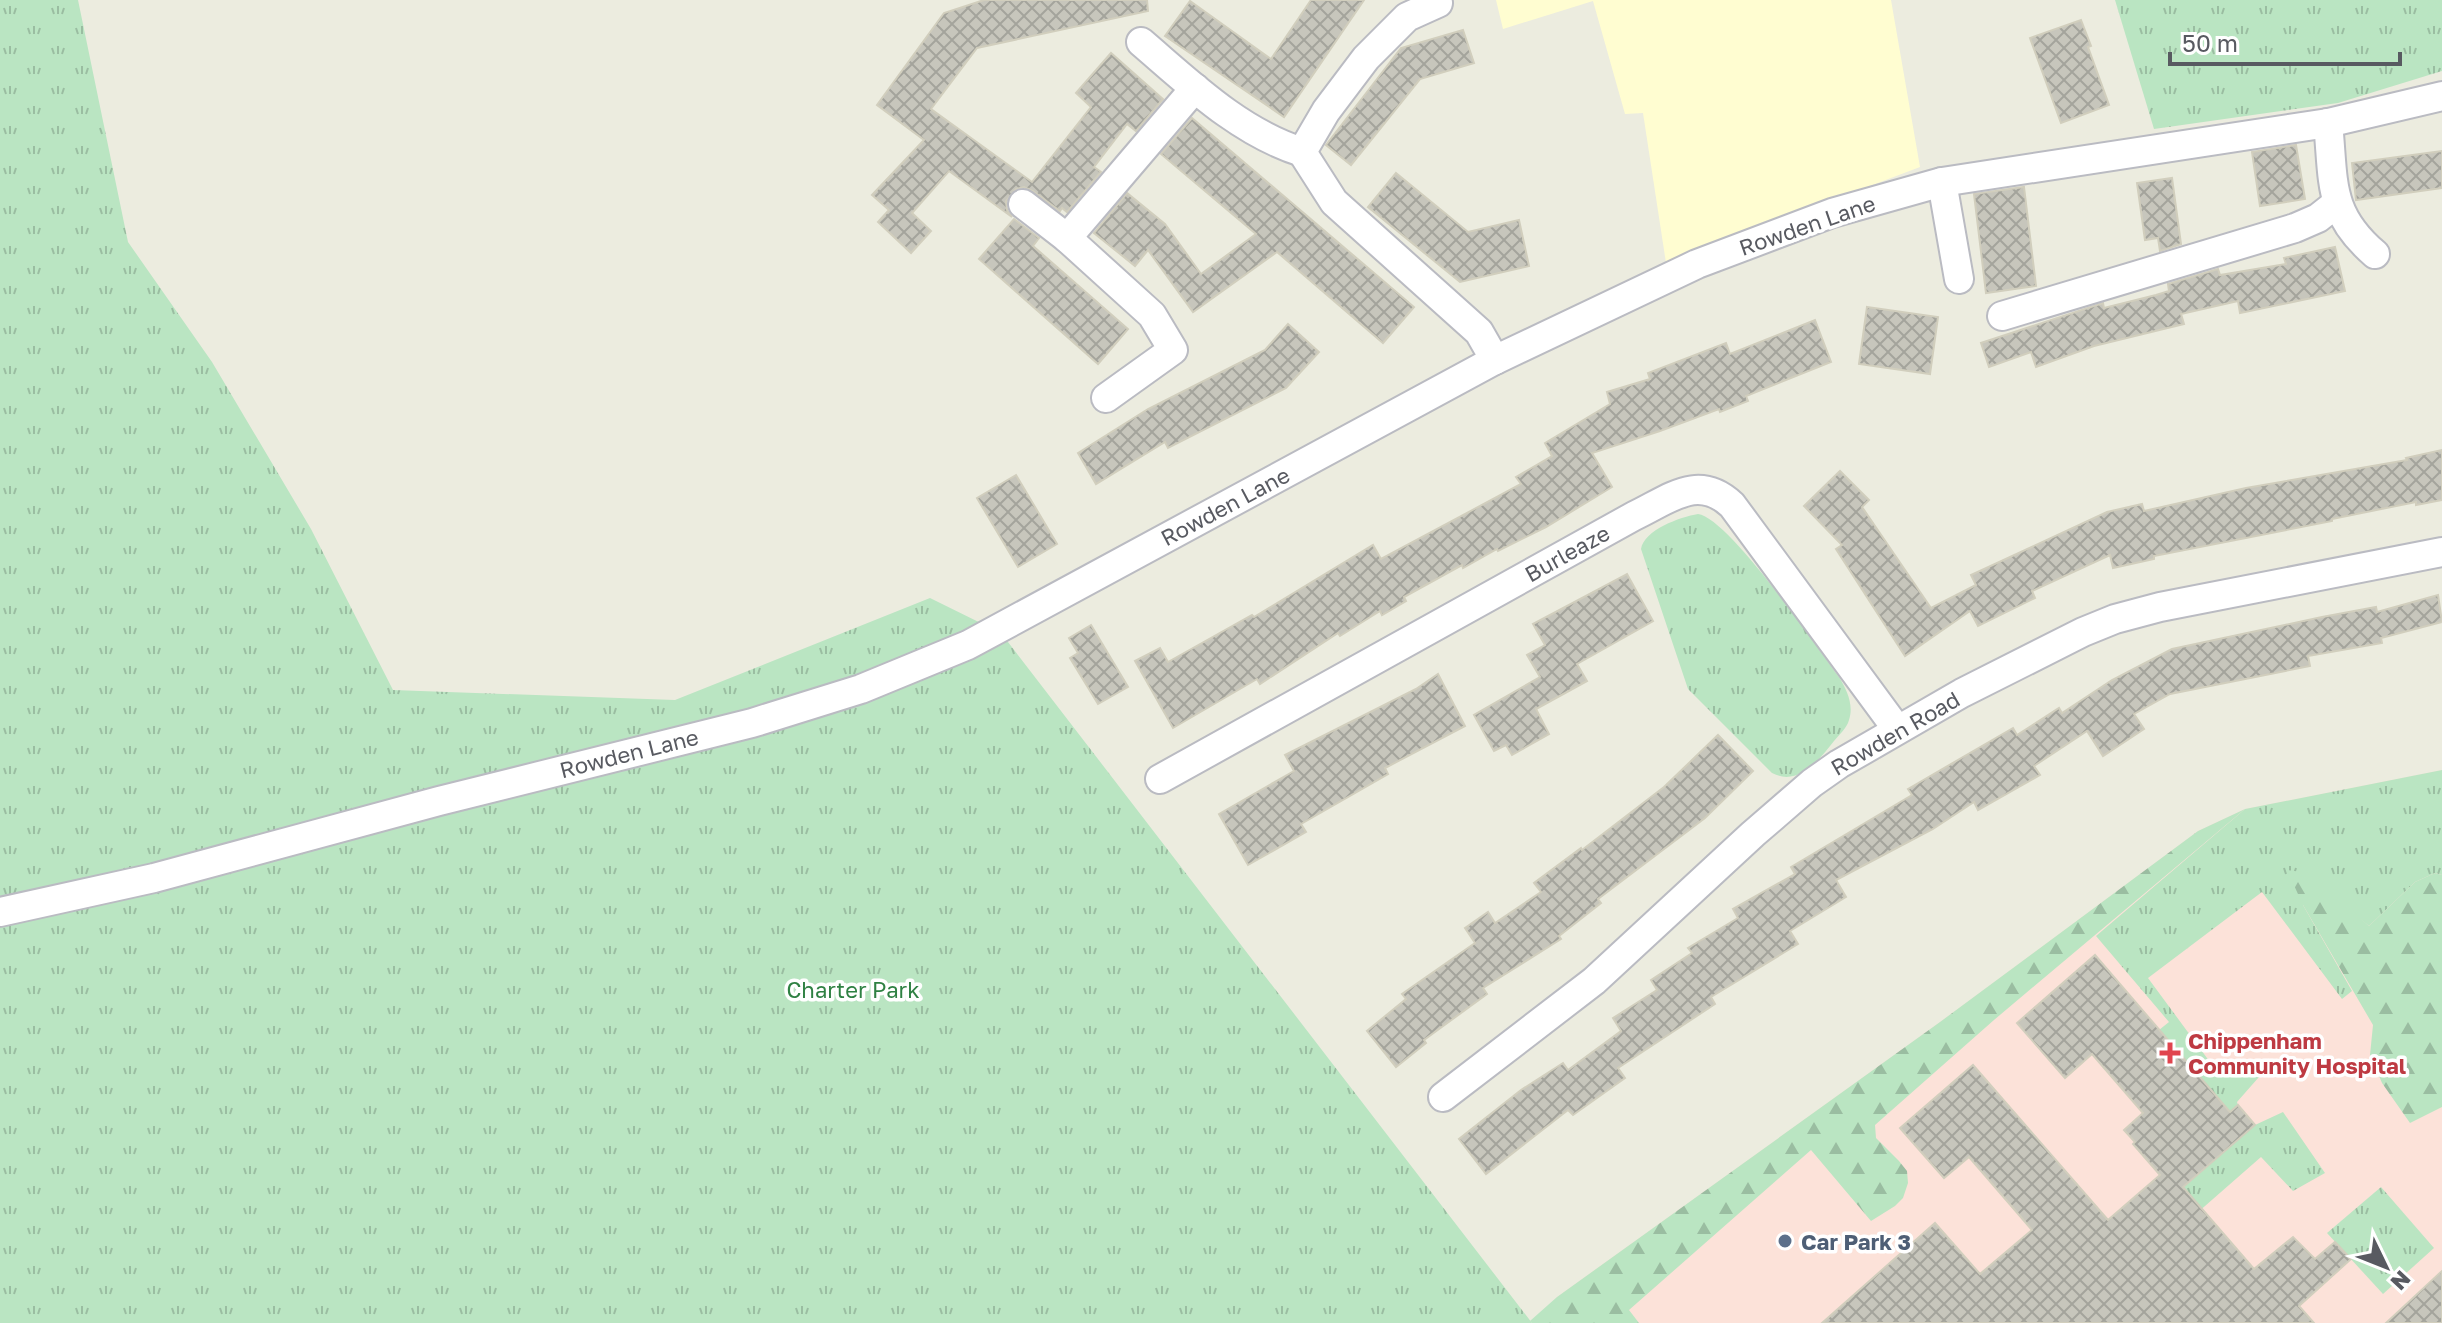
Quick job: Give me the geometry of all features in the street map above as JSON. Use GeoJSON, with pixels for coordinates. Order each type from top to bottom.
{"type":"FeatureCollection","features":[{"type":"Feature","properties":{"kind":"street"},"geometry":{"type":"LineString","coordinates":[[1302,152],[1326,111],[1366,58],[1407,17],[1438,3]]}},
{"type":"Feature","properties":{"kind":"street"},"geometry":{"type":"LineString","coordinates":[[1141,42],[1246,126],[1277,144],[1302,152],[1334,202],[1479,332],[1495,360]]}},
{"type":"Feature","properties":{"kind":"street"},"geometry":{"type":"LineString","coordinates":[[1067,238],[1195,88]]}},
{"type":"Feature","properties":{"kind":"street","name":"Rowden Lane"},"geometry":{"type":"LineString","coordinates":[[0,912],[154,878],[439,801],[752,723],[861,689],[968,645],[1495,360],[1697,264],[1832,213],[1942,182],[2328,123],[2442,96]]}},
{"type":"Feature","properties":{"kind":"street"},"geometry":{"type":"LineString","coordinates":[[2328,123],[2337,203],[2352,230],[2375,254]]}},
{"type":"Feature","properties":{"kind":"street"},"geometry":{"type":"LineString","coordinates":[[1942,182],[1959,279]]}},
{"type":"Feature","properties":{"kind":"street"},"geometry":{"type":"LineString","coordinates":[[2002,316],[2295,228],[2318,218],[2337,203]]}},
{"type":"Feature","properties":{"kind":"street"},"geometry":{"type":"LineString","coordinates":[[1023,204],[1067,238],[1152,315],[1173,350],[1106,398]]}},
{"type":"Feature","properties":{"kind":"street","name":"Burleaze"},"geometry":{"type":"LineString","coordinates":[[1160,779],[1634,516],[1699,488],[1711,490],[1732,505],[1897,729]]}},
{"type":"Feature","properties":{"kind":"street","name":"Rowden Road"},"geometry":{"type":"LineString","coordinates":[[1443,1097],[1594,981],[1812,783],[1897,729],[2083,632],[2115,619],[2160,607],[2442,552]]}},
{"type":"Feature","properties":{"kind":"shaded area"},"geometry":{"type":"Polygon","coordinates":[[[1496,0],[1891,0],[1920,167],[1666,263],[1643,113],[1625,114],[1593,1],[1503,29],[1496,0]]]}},
{"type":"Feature","properties":{"kind":"shaded area","name":"Chippenham Community Hospital"},"geometry":{"type":"Polygon","coordinates":[[[2442,770],[2442,1323],[1532,1323],[1557,1297],[1940,1022],[2198,831],[2245,809],[2442,770]]]}},
{"type":"Feature","properties":{"kind":"green space","name":"Charter Park"},"geometry":{"type":"Polygon","coordinates":[[[0,0],[78,0],[128,242],[212,362],[311,529],[393,690],[675,700],[930,598],[1001,633],[1532,1323],[0,1323],[0,0]]]}},
{"type":"Feature","properties":{"kind":"green space"},"geometry":{"type":"Polygon","coordinates":[[[2115,0],[2442,0],[2442,71],[2338,103],[2154,129],[2115,0]]]}},
{"type":"Feature","properties":{"kind":"green space"},"geometry":{"type":"Polygon","coordinates":[[[1698,514],[1712,521],[1750,559],[1812,639],[1847,692],[1851,709],[1847,726],[1815,763],[1791,777],[1772,773],[1688,689],[1641,549],[1656,530],[1698,514]]]}},
{"type":"Feature","properties":{"kind":"green space"},"geometry":{"type":"Polygon","coordinates":[[[2442,770],[2442,875],[2435,873],[2415,882],[2369,926],[2345,907],[2303,905],[2352,991],[2342,999],[2262,892],[2148,978],[2221,1077],[2246,1059],[2259,1077],[2230,1112],[2159,1030],[2169,1022],[2096,936],[2245,809],[2442,770]]]}},
{"type":"Feature","properties":{"kind":"green space"},"geometry":{"type":"Polygon","coordinates":[[[2245,809],[1994,1020],[1875,1125],[1876,1138],[1907,1171],[1908,1183],[1903,1198],[1895,1206],[1871,1221],[1811,1150],[1629,1310],[1639,1323],[1530,1321],[1557,1297],[1940,1022],[2198,831],[2245,809]]]}},
{"type":"Feature","properties":{"kind":"green space"},"geometry":{"type":"Polygon","coordinates":[[[2287,870],[2309,873],[2369,926],[2415,882],[2435,873],[2442,875],[2442,1107],[2410,1123],[2382,1083],[2370,1055],[2373,1025],[2303,905],[2287,870]]]}},
{"type":"Feature","properties":{"kind":"green space"},"geometry":{"type":"Polygon","coordinates":[[[2283,1112],[2325,1173],[2293,1191],[2261,1157],[2157,1248],[2138,1227],[2255,1125],[2283,1112]]]}},
{"type":"Feature","properties":{"kind":"green space"},"geometry":{"type":"Polygon","coordinates":[[[2381,1187],[2434,1248],[2383,1294],[2327,1233],[2381,1187]]]}},
{"type":"Feature","properties":{"kind":"building"},"geometry":{"type":"Polygon","coordinates":[[[984,0],[1147,0],[1148,11],[977,48],[931,109],[1032,182],[1091,107],[1076,93],[1111,53],[1163,99],[1136,131],[1127,124],[1094,167],[1101,172],[1067,212],[1062,208],[1060,211],[1024,187],[1016,189],[1006,201],[1012,217],[949,171],[912,213],[931,231],[911,253],[878,222],[889,210],[872,195],[924,140],[877,105],[944,13],[984,0]]]}},
{"type":"Feature","properties":{"kind":"building"},"geometry":{"type":"Polygon","coordinates":[[[1311,0],[1364,0],[1284,117],[1165,36],[1190,1],[1271,59],[1311,0]]]}},
{"type":"Feature","properties":{"kind":"building"},"geometry":{"type":"Polygon","coordinates":[[[2081,20],[2109,105],[2061,123],[2030,38],[2081,20]]]}},
{"type":"Feature","properties":{"kind":"building"},"geometry":{"type":"Polygon","coordinates":[[[1463,30],[1474,63],[1420,79],[1351,165],[1326,145],[1401,48],[1463,30]]]}},
{"type":"Feature","properties":{"kind":"building"},"geometry":{"type":"Polygon","coordinates":[[[1192,118],[1414,307],[1383,343],[1277,252],[1193,312],[1148,250],[1135,266],[1094,233],[1127,193],[1165,224],[1201,274],[1256,234],[1161,154],[1192,118]]]}},
{"type":"Feature","properties":{"kind":"building"},"geometry":{"type":"Polygon","coordinates":[[[2296,145],[2305,199],[2260,206],[2252,152],[2296,145]]]}},
{"type":"Feature","properties":{"kind":"building"},"geometry":{"type":"Polygon","coordinates":[[[2442,151],[2442,188],[2356,200],[2352,163],[2442,151]]]}},
{"type":"Feature","properties":{"kind":"building"},"geometry":{"type":"Polygon","coordinates":[[[1396,173],[1468,232],[1519,220],[1529,266],[1460,282],[1368,207],[1396,173]]]}},
{"type":"Feature","properties":{"kind":"building"},"geometry":{"type":"Polygon","coordinates":[[[2172,178],[2181,244],[2160,251],[2158,238],[2145,240],[2137,183],[2172,178]]]}},
{"type":"Feature","properties":{"kind":"building"},"geometry":{"type":"Polygon","coordinates":[[[2024,187],[2036,286],[1986,293],[1974,194],[2024,187]]]}},
{"type":"Feature","properties":{"kind":"building"},"geometry":{"type":"Polygon","coordinates":[[[1014,219],[1039,238],[1033,246],[1128,329],[1098,364],[979,259],[1014,219]]]}},
{"type":"Feature","properties":{"kind":"building"},"geometry":{"type":"Polygon","coordinates":[[[2335,247],[2345,291],[2240,313],[2238,301],[2181,314],[2184,324],[2094,346],[2036,367],[2031,352],[1989,367],[1981,343],[2103,303],[2104,308],[2169,291],[2168,284],[2218,269],[2220,275],[2286,264],[2284,258],[2335,247]]]}},
{"type":"Feature","properties":{"kind":"building"},"geometry":{"type":"Polygon","coordinates":[[[1867,307],[1938,317],[1930,374],[1859,364],[1867,307]]]}},
{"type":"Feature","properties":{"kind":"building"},"geometry":{"type":"Polygon","coordinates":[[[1815,320],[1831,362],[1746,396],[1748,401],[1720,412],[1719,409],[1592,453],[1612,487],[1546,527],[1463,568],[1462,565],[1404,597],[1406,601],[1382,615],[1380,611],[1340,636],[1338,633],[1260,684],[1257,679],[1173,728],[1135,661],[1160,648],[1168,662],[1252,615],[1254,617],[1373,545],[1381,559],[1521,484],[1516,477],[1552,456],[1545,443],[1610,404],[1607,392],[1650,379],[1648,373],[1726,343],[1730,354],[1815,320]]]}},
{"type":"Feature","properties":{"kind":"building"},"geometry":{"type":"Polygon","coordinates":[[[1288,324],[1319,352],[1286,388],[1168,448],[1165,442],[1096,484],[1078,453],[1148,409],[1265,350],[1288,324]]]}},
{"type":"Feature","properties":{"kind":"building"},"geometry":{"type":"Polygon","coordinates":[[[2442,450],[2442,500],[2416,505],[2416,502],[2332,519],[2154,556],[2154,559],[2113,568],[2110,555],[2032,591],[2035,598],[1978,626],[1970,611],[1905,656],[1836,549],[1842,545],[1804,506],[1840,471],[1869,500],[1862,507],[1931,608],[1976,585],[1971,575],[2107,512],[2142,504],[2144,511],[2246,488],[2407,460],[2442,450]]]}},
{"type":"Feature","properties":{"kind":"building"},"geometry":{"type":"Polygon","coordinates":[[[1016,475],[1057,544],[1018,567],[977,498],[1016,475]]]}},
{"type":"Feature","properties":{"kind":"building"},"geometry":{"type":"Polygon","coordinates":[[[1627,574],[1653,621],[1577,664],[1587,681],[1536,709],[1549,734],[1512,755],[1506,745],[1494,751],[1474,715],[1540,677],[1527,655],[1545,645],[1533,624],[1627,574]]]}},
{"type":"Feature","properties":{"kind":"building"},"geometry":{"type":"Polygon","coordinates":[[[2438,595],[2442,622],[2381,638],[2382,643],[2308,656],[2310,666],[2170,694],[2134,714],[2144,729],[2103,756],[2087,731],[2034,766],[2040,775],[1978,810],[1974,802],[1933,829],[1836,880],[1846,897],[1790,931],[1798,944],[1711,997],[1715,1004],[1618,1068],[1625,1078],[1573,1115],[1568,1110],[1486,1174],[1459,1139],[1521,1090],[1563,1063],[1568,1070],[1621,1031],[1613,1018],[1657,990],[1651,980],[1692,953],[1688,948],[1738,918],[1733,909],[1795,874],[1791,867],[1912,795],[1908,789],[2013,728],[2017,735],[2059,708],[2062,713],[2112,680],[2172,649],[2376,607],[2377,612],[2438,595]]]}},
{"type":"Feature","properties":{"kind":"building"},"geometry":{"type":"Polygon","coordinates":[[[1091,625],[1128,687],[1098,704],[1070,658],[1078,653],[1069,638],[1091,625]]]}},
{"type":"Feature","properties":{"kind":"building"},"geometry":{"type":"Polygon","coordinates":[[[1438,674],[1465,726],[1385,768],[1388,774],[1301,824],[1306,832],[1248,865],[1219,814],[1294,771],[1285,755],[1416,689],[1438,674]]]}},
{"type":"Feature","properties":{"kind":"building"},"geometry":{"type":"Polygon","coordinates":[[[1718,735],[1753,771],[1705,818],[1598,899],[1601,903],[1559,936],[1561,939],[1483,988],[1487,994],[1424,1040],[1426,1043],[1396,1067],[1367,1031],[1406,999],[1402,994],[1475,943],[1465,928],[1488,912],[1495,923],[1541,892],[1534,883],[1664,787],[1718,735]]]}},
{"type":"Feature","properties":{"kind":"building"},"geometry":{"type":"Polygon","coordinates":[[[2095,955],[2230,1112],[2238,1105],[2255,1125],[2183,1187],[2254,1269],[2293,1237],[2315,1259],[2335,1242],[2351,1259],[2299,1306],[2314,1323],[1822,1323],[1935,1223],[1980,1274],[2032,1230],[1969,1157],[1944,1178],[1900,1128],[1973,1065],[2108,1220],[2160,1175],[2124,1130],[2143,1113],[2092,1054],[2065,1078],[2017,1023],[2095,955]]]}},
{"type":"Feature","properties":{"kind":"building"},"geometry":{"type":"Polygon","coordinates":[[[2442,1271],[2442,1323],[2386,1323],[2442,1271]]]}},
{"type":"Feature","properties":{"kind":"place","name":"Chippenham Community Hospital"},"geometry":{"type":"Point","coordinates":[2170,1053]}},
{"type":"Feature","properties":{"kind":"place","name":"Car Park 3"},"geometry":{"type":"Point","coordinates":[1785,1241]}}]}
